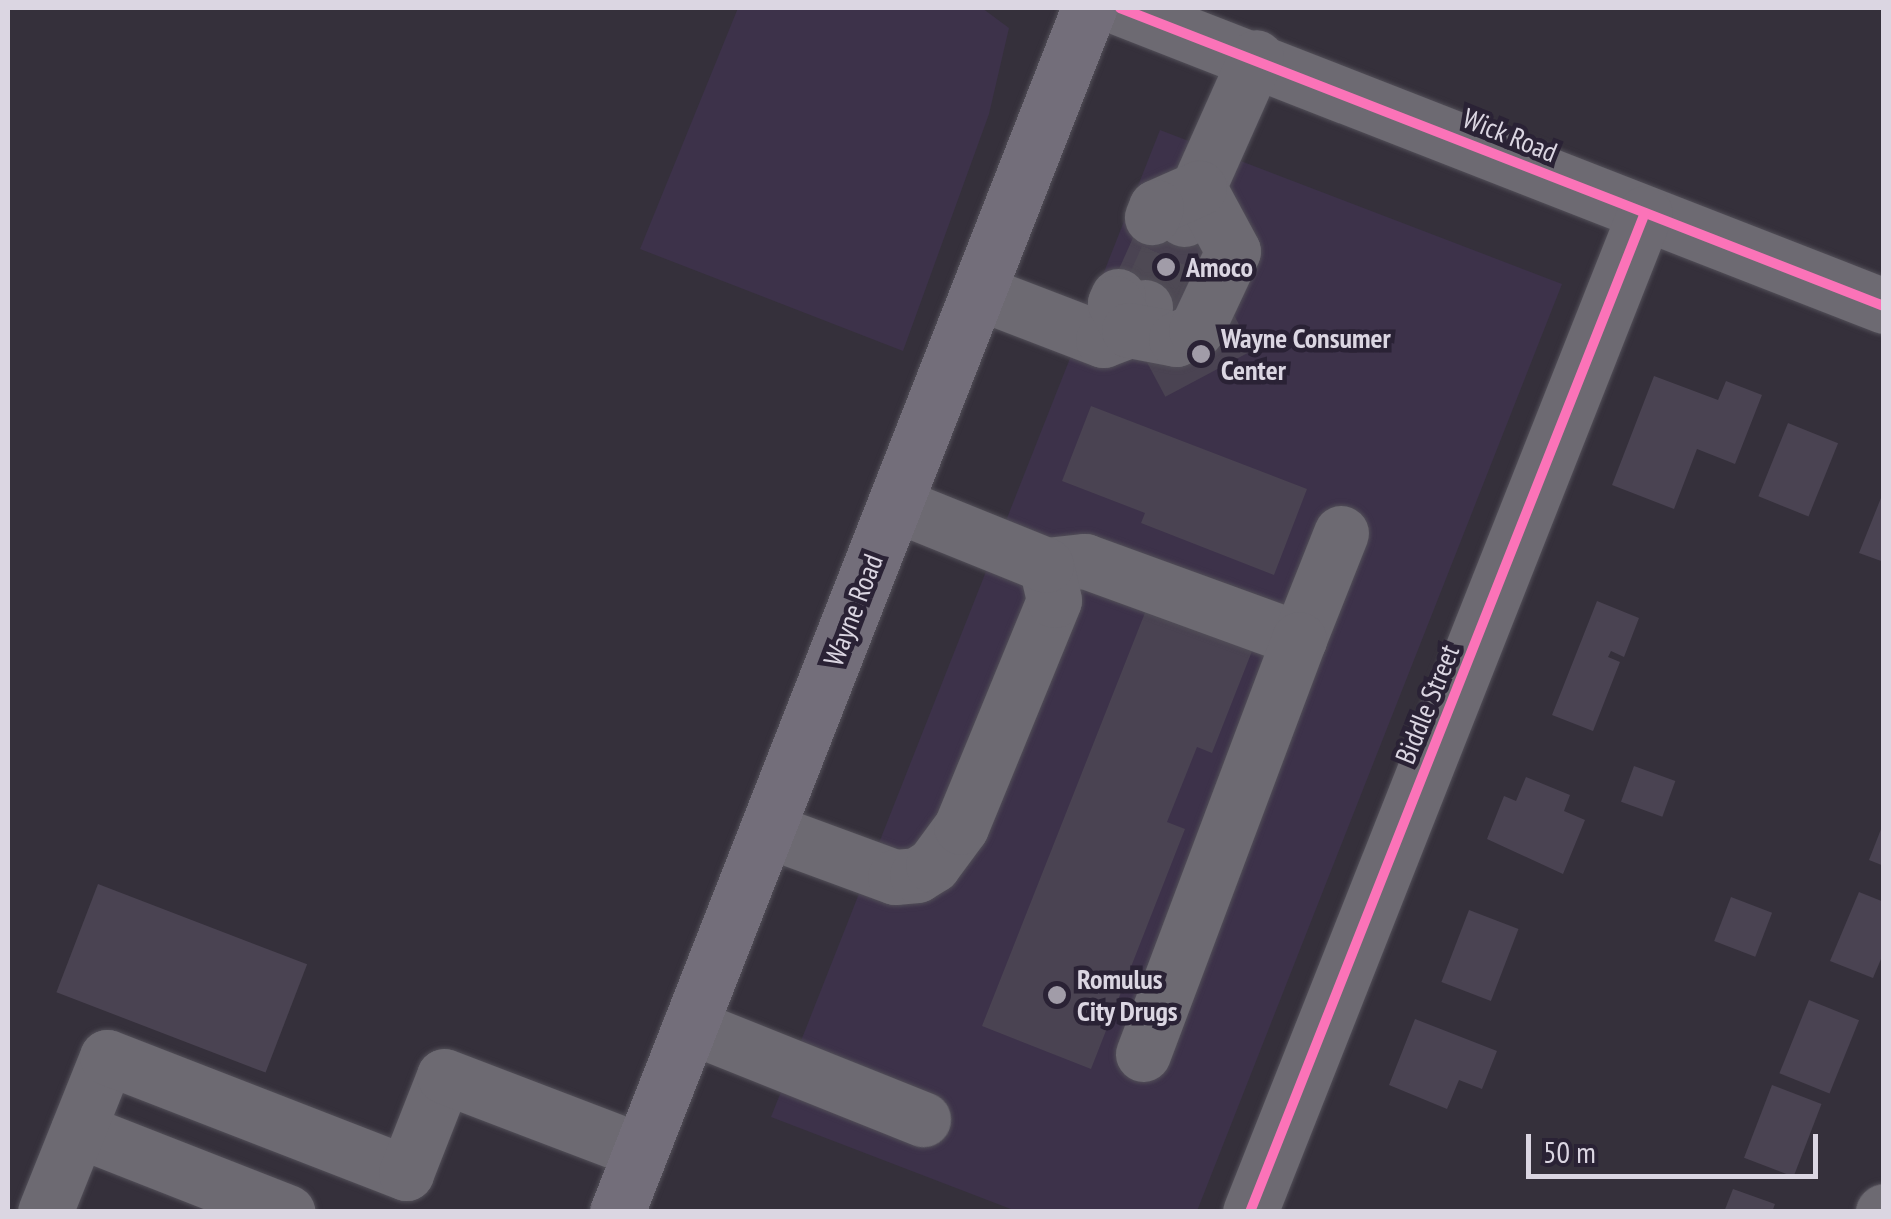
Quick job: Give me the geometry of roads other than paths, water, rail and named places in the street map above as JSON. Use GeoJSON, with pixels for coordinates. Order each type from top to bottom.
{"type":"FeatureCollection","features":[{"type":"Feature","properties":{"kind":"main road","name":"Wayne Road"},"geometry":{"type":"LineString","coordinates":[[617,1212],[1089,8]]}},
{"type":"Feature","properties":{"kind":"street","name":"Wick Road"},"geometry":{"type":"LineString","coordinates":[[1120,8],[1256,57],[1884,306]]}},
{"type":"Feature","properties":{"kind":"street"},"geometry":{"type":"LineString","coordinates":[[978,292],[1102,340],[1131,311],[1176,339],[1196,330],[1233,251],[1177,211],[1256,57]]}},
{"type":"Feature","properties":{"kind":"street","name":"Biddle Street"},"geometry":{"type":"LineString","coordinates":[[1250,1212],[1646,213]]}},
{"type":"Feature","properties":{"kind":"street"},"geometry":{"type":"LineString","coordinates":[[894,504],[1046,565],[1084,561],[1300,639]]}},
{"type":"Feature","properties":{"kind":"street"},"geometry":{"type":"LineString","coordinates":[[1143,1054],[1341,532]]}},
{"type":"Feature","properties":{"kind":"street"},"geometry":{"type":"LineString","coordinates":[[766,830],[895,877],[918,875],[933,865],[961,828],[1054,600],[1054,579],[1046,565]]}},
{"type":"Feature","properties":{"kind":"street"},"geometry":{"type":"LineString","coordinates":[[690,1026],[923,1119]]}},
{"type":"Feature","properties":{"kind":"street"},"geometry":{"type":"LineString","coordinates":[[45,1212],[107,1057],[398,1192],[444,1076],[640,1151]]}},
{"type":"Feature","properties":{"kind":"street"},"geometry":{"type":"LineString","coordinates":[[78,1130],[287,1212]]}},
{"type":"Feature","properties":{"kind":"tunnel"},"geometry":{"type":"LineString","coordinates":[[1145,307],[1180,228]]}},
{"type":"Feature","properties":{"kind":"place","name":"Amoco"},"geometry":{"type":"Point","coordinates":[1166,267]}},
{"type":"Feature","properties":{"kind":"place","name":"Wayne Consumer Center"},"geometry":{"type":"Point","coordinates":[1201,354]}},
{"type":"Feature","properties":{"kind":"place","name":"Romulus City Drugs"},"geometry":{"type":"Point","coordinates":[1057,995]}}]}
